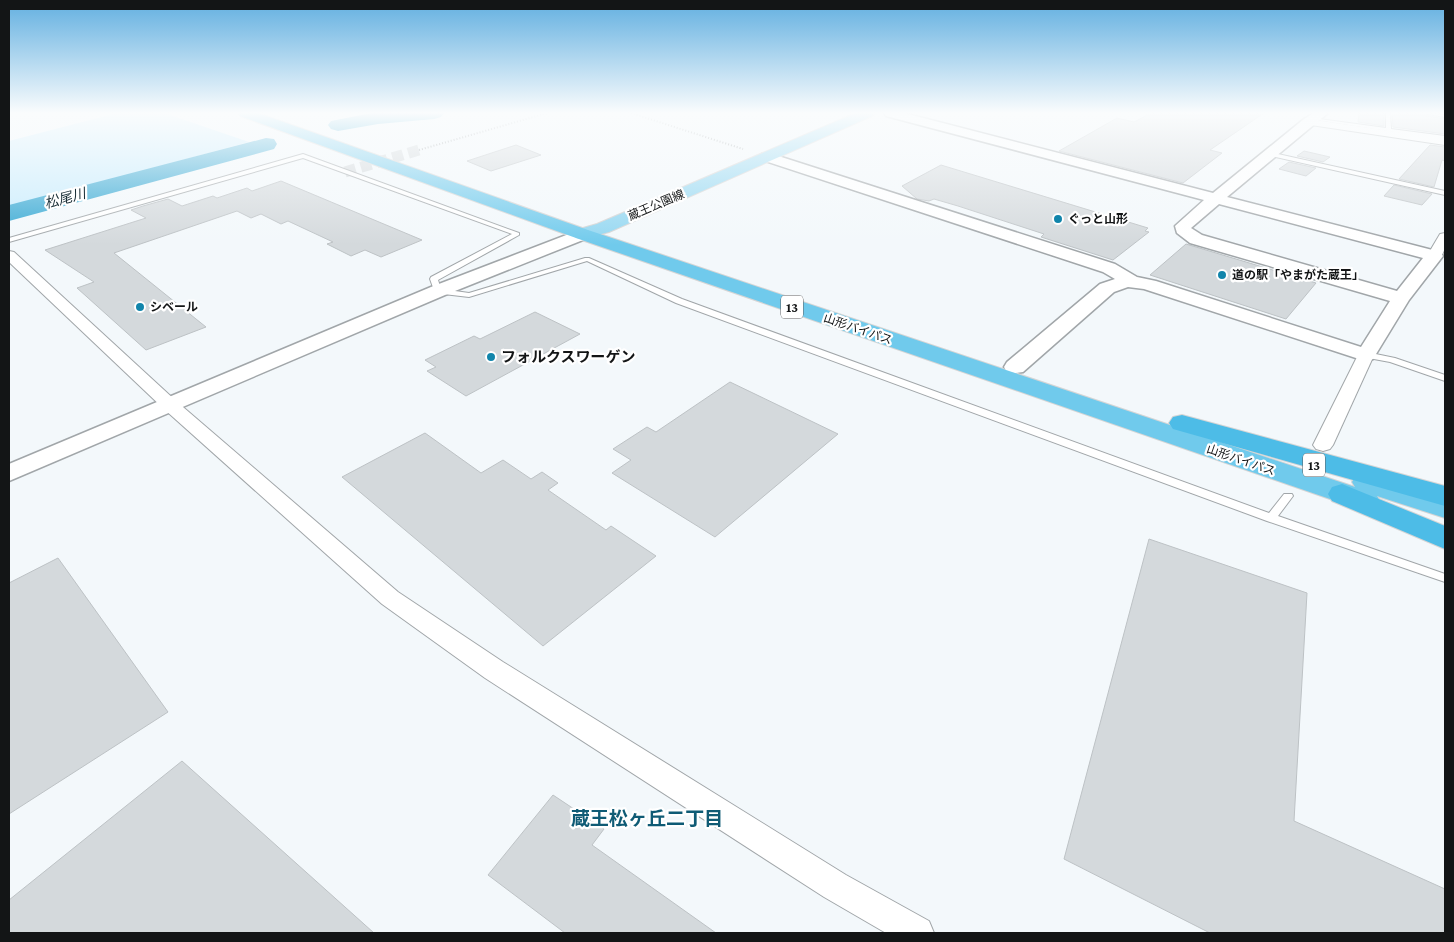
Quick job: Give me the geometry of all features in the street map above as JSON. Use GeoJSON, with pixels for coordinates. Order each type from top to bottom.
{"type":"FeatureCollection","features":[{"type":"Feature","properties":{"kind":"highway","name":"山形バイパス"},"geometry":{"type":"LineString","coordinates":[[367,157],[582,234],[1445,528]]}},
{"type":"Feature","properties":{"kind":"highway","name":"山形バイパス"},"geometry":{"type":"LineString","coordinates":[[395,157],[1014,367],[1445,508]]}},
{"type":"Feature","properties":{"kind":"highway"},"geometry":{"type":"LineString","coordinates":[[1182,423],[1445,496]]}},
{"type":"Feature","properties":{"kind":"highway"},"geometry":{"type":"LineString","coordinates":[[1342,494],[1445,538]]}},
{"type":"Feature","properties":{"kind":"main road","name":"蔵王公園線"},"geometry":{"type":"LineString","coordinates":[[582,234],[603,228],[767,157]]}},
{"type":"Feature","properties":{"kind":"street"},"geometry":{"type":"LineString","coordinates":[[767,157],[1109,268],[1130,280],[1366,355]]}},
{"type":"Feature","properties":{"kind":"street"},"geometry":{"type":"LineString","coordinates":[[1058,157],[1440,257]]}},
{"type":"Feature","properties":{"kind":"street"},"geometry":{"type":"LineString","coordinates":[[1265,157],[1214,198],[1183,226],[1183,230],[1196,239],[1401,298]]}},
{"type":"Feature","properties":{"kind":"street"},"geometry":{"type":"LineString","coordinates":[[9,474],[438,291],[582,234]]}},
{"type":"Feature","properties":{"kind":"street"},"geometry":{"type":"LineString","coordinates":[[1323,445],[1366,355],[1401,298],[1440,257],[1445,237]]}},
{"type":"Feature","properties":{"kind":"street"},"geometry":{"type":"LineString","coordinates":[[9,255],[170,405],[390,598],[494,670],[835,886],[917,933]]}},
{"type":"Feature","properties":{"kind":"street"},"geometry":{"type":"LineString","coordinates":[[1014,367],[1107,288],[1117,282],[1130,280]]}},
{"type":"Feature","properties":{"kind":"lane"},"geometry":{"type":"LineString","coordinates":[[9,240],[300,157]]}},
{"type":"Feature","properties":{"kind":"lane"},"geometry":{"type":"LineString","coordinates":[[306,157],[517,234],[434,280],[438,291],[469,295],[586,259],[679,301],[1272,518],[1445,578]]}},
{"type":"Feature","properties":{"kind":"lane"},"geometry":{"type":"LineString","coordinates":[[1282,157],[1445,194]]}},
{"type":"Feature","properties":{"kind":"lane"},"geometry":{"type":"LineString","coordinates":[[1366,355],[1392,360],[1445,378]]}},
{"type":"Feature","properties":{"kind":"lane"},"geometry":{"type":"LineString","coordinates":[[1272,518],[1288,496]]}},
{"type":"Feature","properties":{"kind":"shaded area"},"geometry":{"type":"Polygon","coordinates":[[[9,157],[194,157],[9,207],[9,157]]]}},
{"type":"Feature","properties":{"kind":"building"},"geometry":{"type":"Polygon","coordinates":[[[479,157],[535,157],[491,171],[467,161],[479,157]]]}},
{"type":"Feature","properties":{"kind":"building"},"geometry":{"type":"Polygon","coordinates":[[[1082,157],[1217,157],[1183,183],[1082,157]]]}},
{"type":"Feature","properties":{"kind":"building"},"geometry":{"type":"Polygon","coordinates":[[[1301,157],[1330,157],[1323,162],[1301,157]]]}},
{"type":"Feature","properties":{"kind":"building"},"geometry":{"type":"Polygon","coordinates":[[[1419,157],[1445,157],[1445,161],[1442,160],[1434,187],[1399,179],[1419,157]]]}},
{"type":"Feature","properties":{"kind":"building"},"geometry":{"type":"Polygon","coordinates":[[[1289,162],[1316,168],[1306,176],[1279,169],[1289,162]]]}},
{"type":"Feature","properties":{"kind":"building"},"geometry":{"type":"Polygon","coordinates":[[[941,165],[1148,228],[1145,231],[1149,232],[1113,260],[1041,237],[1044,234],[958,206],[934,199],[929,201],[917,199],[902,186],[941,165]]]}},
{"type":"Feature","properties":{"kind":"building"},"geometry":{"type":"Polygon","coordinates":[[[281,181],[422,240],[381,257],[365,250],[351,256],[327,244],[333,242],[288,221],[281,224],[261,214],[251,218],[237,211],[114,253],[206,327],[146,350],[77,288],[94,282],[45,250],[146,218],[131,210],[143,206],[168,199],[182,206],[213,196],[217,198],[247,188],[252,191],[281,181]]]}},
{"type":"Feature","properties":{"kind":"building"},"geometry":{"type":"Polygon","coordinates":[[[1394,185],[1432,194],[1422,205],[1384,196],[1394,185]]]}},
{"type":"Feature","properties":{"kind":"building","name":"道の駅「やまがた蔵王」"},"geometry":{"type":"Polygon","coordinates":[[[1186,244],[1316,283],[1286,319],[1150,275],[1186,244]]]}},
{"type":"Feature","properties":{"kind":"building"},"geometry":{"type":"Polygon","coordinates":[[[535,312],[580,334],[466,396],[427,371],[436,367],[425,360],[474,336],[480,339],[535,312]]]}},
{"type":"Feature","properties":{"kind":"building"},"geometry":{"type":"Polygon","coordinates":[[[730,382],[838,434],[715,537],[612,473],[631,460],[613,449],[647,427],[656,432],[730,382]]]}},
{"type":"Feature","properties":{"kind":"building"},"geometry":{"type":"Polygon","coordinates":[[[425,433],[481,473],[503,460],[531,479],[542,472],[558,483],[548,490],[606,530],[611,526],[656,556],[543,646],[342,477],[425,433]]]}},
{"type":"Feature","properties":{"kind":"building"},"geometry":{"type":"Polygon","coordinates":[[[1149,539],[1307,593],[1294,821],[1445,889],[1445,933],[1210,933],[1064,859],[1149,539]]]}},
{"type":"Feature","properties":{"kind":"building"},"geometry":{"type":"Polygon","coordinates":[[[58,558],[168,712],[9,814],[9,583],[58,558]]]}},
{"type":"Feature","properties":{"kind":"building"},"geometry":{"type":"Polygon","coordinates":[[[182,761],[374,933],[9,933],[9,900],[182,761]]]}},
{"type":"Feature","properties":{"kind":"building"},"geometry":{"type":"Polygon","coordinates":[[[553,795],[604,829],[592,845],[716,933],[565,933],[488,875],[553,795]]]}},
{"type":"Feature","properties":{"kind":"waterway","name":"松尾川"},"geometry":{"type":"LineString","coordinates":[[9,213],[218,157]]}},
{"type":"Feature","properties":{"kind":"tunnel"},"geometry":{"type":"LineString","coordinates":[[345,172],[396,157]]}},
{"type":"Feature","properties":{"kind":"place","name":"ぐっと山形"},"geometry":{"type":"Point","coordinates":[1058,219]}},
{"type":"Feature","properties":{"kind":"place","name":"道の駅「やまがた蔵王」"},"geometry":{"type":"Point","coordinates":[1222,275]}},
{"type":"Feature","properties":{"kind":"place","name":"シベール"},"geometry":{"type":"Point","coordinates":[140,307]}},
{"type":"Feature","properties":{"kind":"place","name":"フォルクスワーゲン"},"geometry":{"type":"Point","coordinates":[491,357]}},
{"type":"Feature","properties":{"kind":"district","name":"蔵王松ヶ丘二丁目"},"geometry":{"type":"Point","coordinates":[647,818]}}]}
